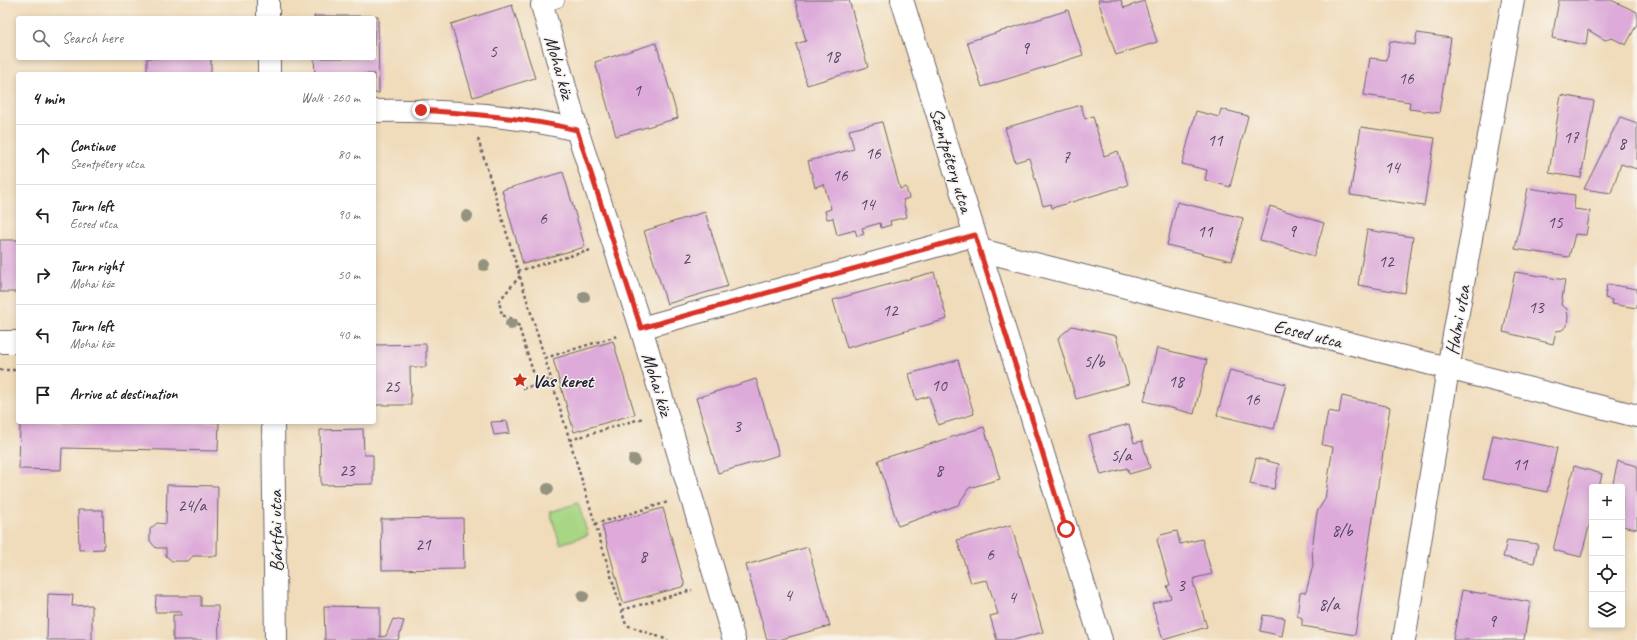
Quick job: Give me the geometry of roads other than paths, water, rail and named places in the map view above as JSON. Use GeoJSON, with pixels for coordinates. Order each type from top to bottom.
{"type":"FeatureCollection","features":[{"type":"Feature","properties":{"kind":"street"},"geometry":{"type":"LineString","coordinates":[[268,0],[268,16]]}},
{"type":"Feature","properties":{"kind":"street","name":"Szentpétery utca"},"geometry":{"type":"LineString","coordinates":[[902,0],[1101,640]]}},
{"type":"Feature","properties":{"kind":"street","name":"Halmi utca"},"geometry":{"type":"LineString","coordinates":[[1404,640],[1448,369],[1513,0]]}},
{"type":"Feature","properties":{"kind":"street","name":"Mohai köz"},"geometry":{"type":"LineString","coordinates":[[550,2],[577,130],[641,328],[734,640]]}},
{"type":"Feature","properties":{"kind":"street"},"geometry":{"type":"LineString","coordinates":[[269,60],[269,72]]}},
{"type":"Feature","properties":{"kind":"street","name":"Mohai köz"},"geometry":{"type":"LineString","coordinates":[[376,111],[421,110],[470,114],[550,123],[577,130]]}},
{"type":"Feature","properties":{"kind":"street","name":"Ecsed utca"},"geometry":{"type":"LineString","coordinates":[[641,328],[978,242],[1448,369],[1637,416]]}},
{"type":"Feature","properties":{"kind":"street"},"geometry":{"type":"LineString","coordinates":[[0,342],[16,342]]}},
{"type":"Feature","properties":{"kind":"street","name":"Bártfai utca"},"geometry":{"type":"LineString","coordinates":[[273,424],[276,640]]}},
{"type":"Feature","properties":{"kind":"place","name":"Vas keret"},"geometry":{"type":"Point","coordinates":[520,380]}}]}
